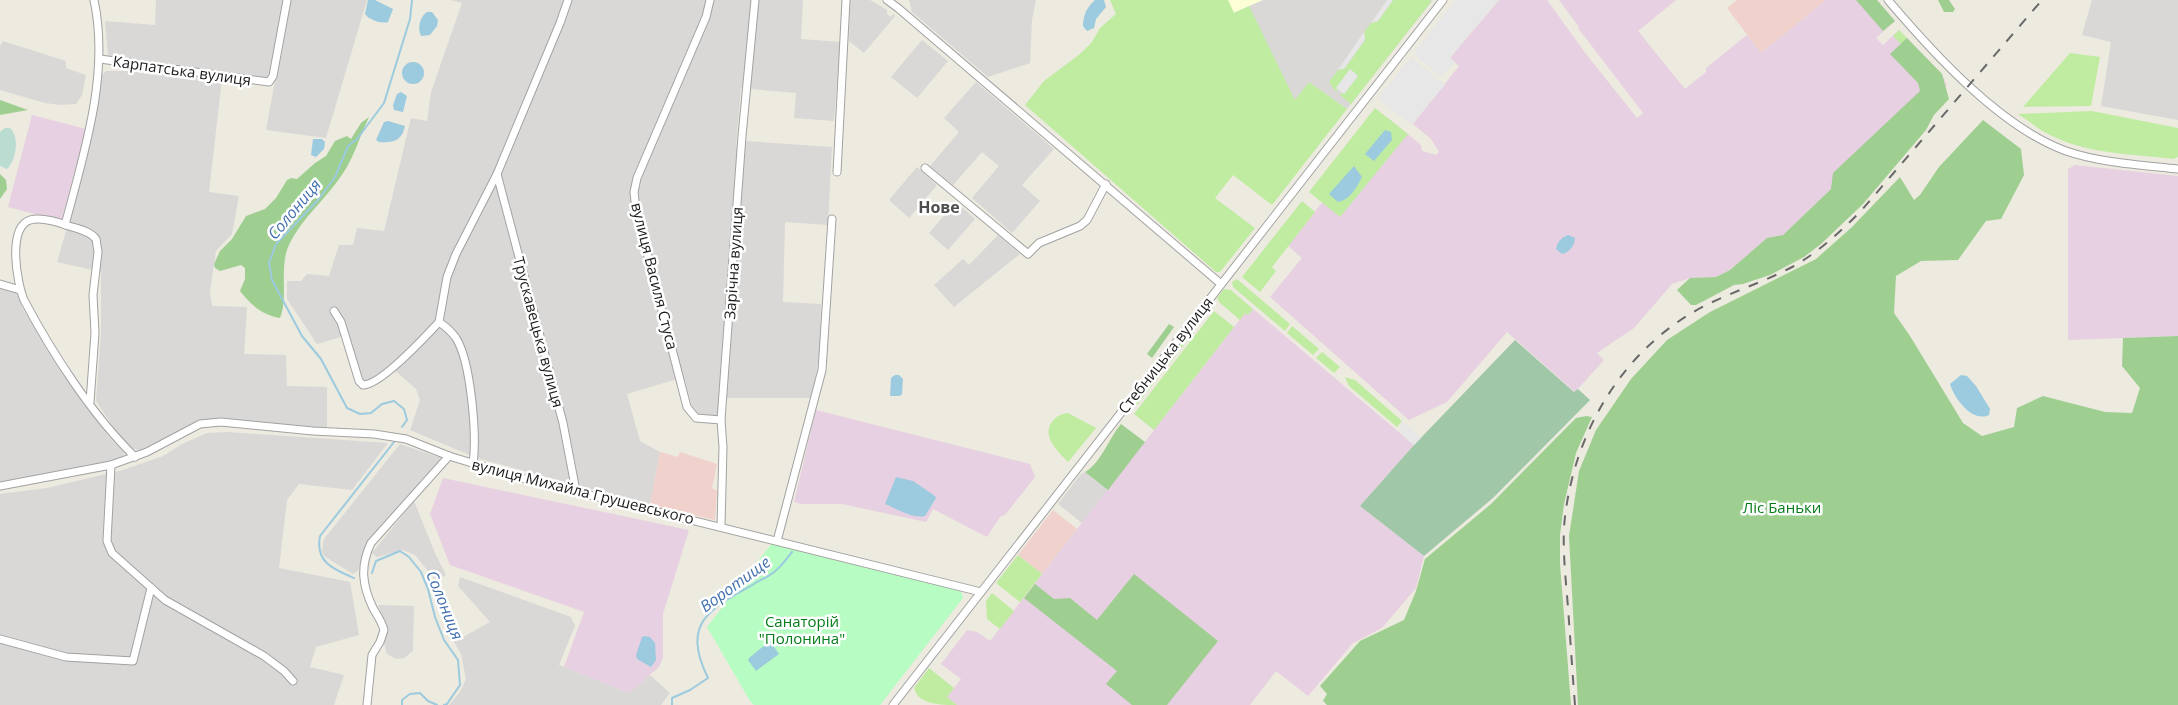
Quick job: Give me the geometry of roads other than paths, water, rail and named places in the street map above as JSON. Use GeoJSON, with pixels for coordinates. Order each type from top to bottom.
{"type":"FeatureCollection","features":[{"type":"Feature","properties":{"kind":"street"},"geometry":{"type":"LineString","coordinates":[[65,225],[89,134],[100,59],[94,0]]}},
{"type":"Feature","properties":{"kind":"street","name":"Карпатська вулиця"},"geometry":{"type":"LineString","coordinates":[[100,59],[269,82],[273,76],[287,0]]}},
{"type":"Feature","properties":{"kind":"street"},"geometry":{"type":"LineString","coordinates":[[334,310],[341,322],[360,382],[363,385],[367,385],[409,354],[439,322],[447,278],[456,254],[497,174],[568,0]]}},
{"type":"Feature","properties":{"kind":"street","name":"вулиця Василя Стуса"},"geometry":{"type":"LineString","coordinates":[[710,0],[706,17],[637,178],[634,192],[643,240],[687,407],[696,418],[721,420]]}},
{"type":"Feature","properties":{"kind":"street","name":"Зарічна вулиця"},"geometry":{"type":"LineString","coordinates":[[720,526],[723,448],[721,420],[754,0]]}},
{"type":"Feature","properties":{"kind":"street"},"geometry":{"type":"LineString","coordinates":[[837,172],[846,0]]}},
{"type":"Feature","properties":{"kind":"street"},"geometry":{"type":"LineString","coordinates":[[887,0],[1106,184],[1221,284]]}},
{"type":"Feature","properties":{"kind":"street"},"geometry":{"type":"LineString","coordinates":[[898,8],[902,0]]}},
{"type":"Feature","properties":{"kind":"street"},"geometry":{"type":"LineString","coordinates":[[1888,0],[1928,46],[1968,85],[2026,130],[2074,154],[2102,160],[2178,169]]}},
{"type":"Feature","properties":{"kind":"street","name":"Стебницька вулиця"},"geometry":{"type":"LineString","coordinates":[[893,705],[978,591],[1221,284],[1439,2]]}},
{"type":"Feature","properties":{"kind":"street"},"geometry":{"type":"LineString","coordinates":[[925,168],[1028,254],[1039,244],[1080,226],[1087,220],[1106,184]]}},
{"type":"Feature","properties":{"kind":"street","name":"Трускавецька вулиця"},"geometry":{"type":"LineString","coordinates":[[497,174],[564,423],[576,491]]}},
{"type":"Feature","properties":{"kind":"street"},"geometry":{"type":"LineString","coordinates":[[90,402],[95,333],[93,295],[98,245],[94,236],[88,232],[38,219],[30,220],[22,225],[16,244],[20,290],[36,323],[90,402],[114,436],[135,457]]}},
{"type":"Feature","properties":{"kind":"street"},"geometry":{"type":"LineString","coordinates":[[777,541],[822,370],[832,219]]}},
{"type":"Feature","properties":{"kind":"street"},"geometry":{"type":"LineString","coordinates":[[0,284],[20,290]]}},
{"type":"Feature","properties":{"kind":"street"},"geometry":{"type":"LineString","coordinates":[[439,322],[456,338],[465,360],[475,450],[473,464]]}},
{"type":"Feature","properties":{"kind":"street","name":"вулиця Михайла Грушевського"},"geometry":{"type":"LineString","coordinates":[[0,486],[111,465],[135,457],[200,424],[221,422],[313,432],[389,436],[406,439],[473,464],[978,591]]}},
{"type":"Feature","properties":{"kind":"street"},"geometry":{"type":"LineString","coordinates":[[368,705],[372,655],[380,642],[384,630],[367,596],[362,571],[365,556],[371,543],[449,456]]}},
{"type":"Feature","properties":{"kind":"street"},"geometry":{"type":"LineString","coordinates":[[111,465],[107,541],[109,548],[116,558],[165,600],[264,656],[294,681]]}},
{"type":"Feature","properties":{"kind":"street"},"geometry":{"type":"LineString","coordinates":[[0,639],[66,657],[134,661],[152,588]]}},
{"type":"Feature","properties":{"kind":"waterway","name":"Солониця"},"geometry":{"type":"LineString","coordinates":[[402,427],[407,420],[404,409],[394,401],[382,404],[371,413],[360,414],[347,408],[321,359],[302,336],[272,280],[269,263],[276,244],[318,200],[335,177],[348,146],[357,139],[384,103],[410,19],[412,0]]}},
{"type":"Feature","properties":{"kind":"waterway","name":"Солониця"},"geometry":{"type":"LineString","coordinates":[[354,578],[327,563],[320,552],[320,536],[394,442]]}},
{"type":"Feature","properties":{"kind":"waterway","name":"Солониця"},"geometry":{"type":"LineString","coordinates":[[372,573],[376,561],[400,551],[409,557],[421,572],[444,640],[458,660],[460,685],[447,704],[444,705]]}},
{"type":"Feature","properties":{"kind":"waterway","name":"Воротище"},"geometry":{"type":"LineString","coordinates":[[672,705],[672,698],[690,690],[708,678],[700,659],[697,644],[699,631],[704,620],[724,601],[774,572],[792,552]]}},
{"type":"Feature","properties":{"kind":"waterway","name":"Солониця"},"geometry":{"type":"LineString","coordinates":[[402,705],[402,700],[410,694],[420,693],[428,701],[437,705]]}},
{"type":"Feature","properties":{"kind":"railway"},"geometry":{"type":"LineString","coordinates":[[1575,705],[1564,561],[1564,527],[1568,495],[1576,464],[1587,434],[1619,378],[1640,354],[1690,314],[1794,266],[1821,248],[1837,234],[1861,211],[2042,0]]}},
{"type":"Feature","properties":{"kind":"district","name":"Нове"},"geometry":{"type":"Point","coordinates":[939,207]}},
{"type":"Feature","properties":{"kind":"park label","name":"Ліс Баньки"},"geometry":{"type":"Point","coordinates":[1782,507]}},
{"type":"Feature","properties":{"kind":"park label","name":"Санаторій \"Полонина\""},"geometry":{"type":"Point","coordinates":[802,630]}}]}
